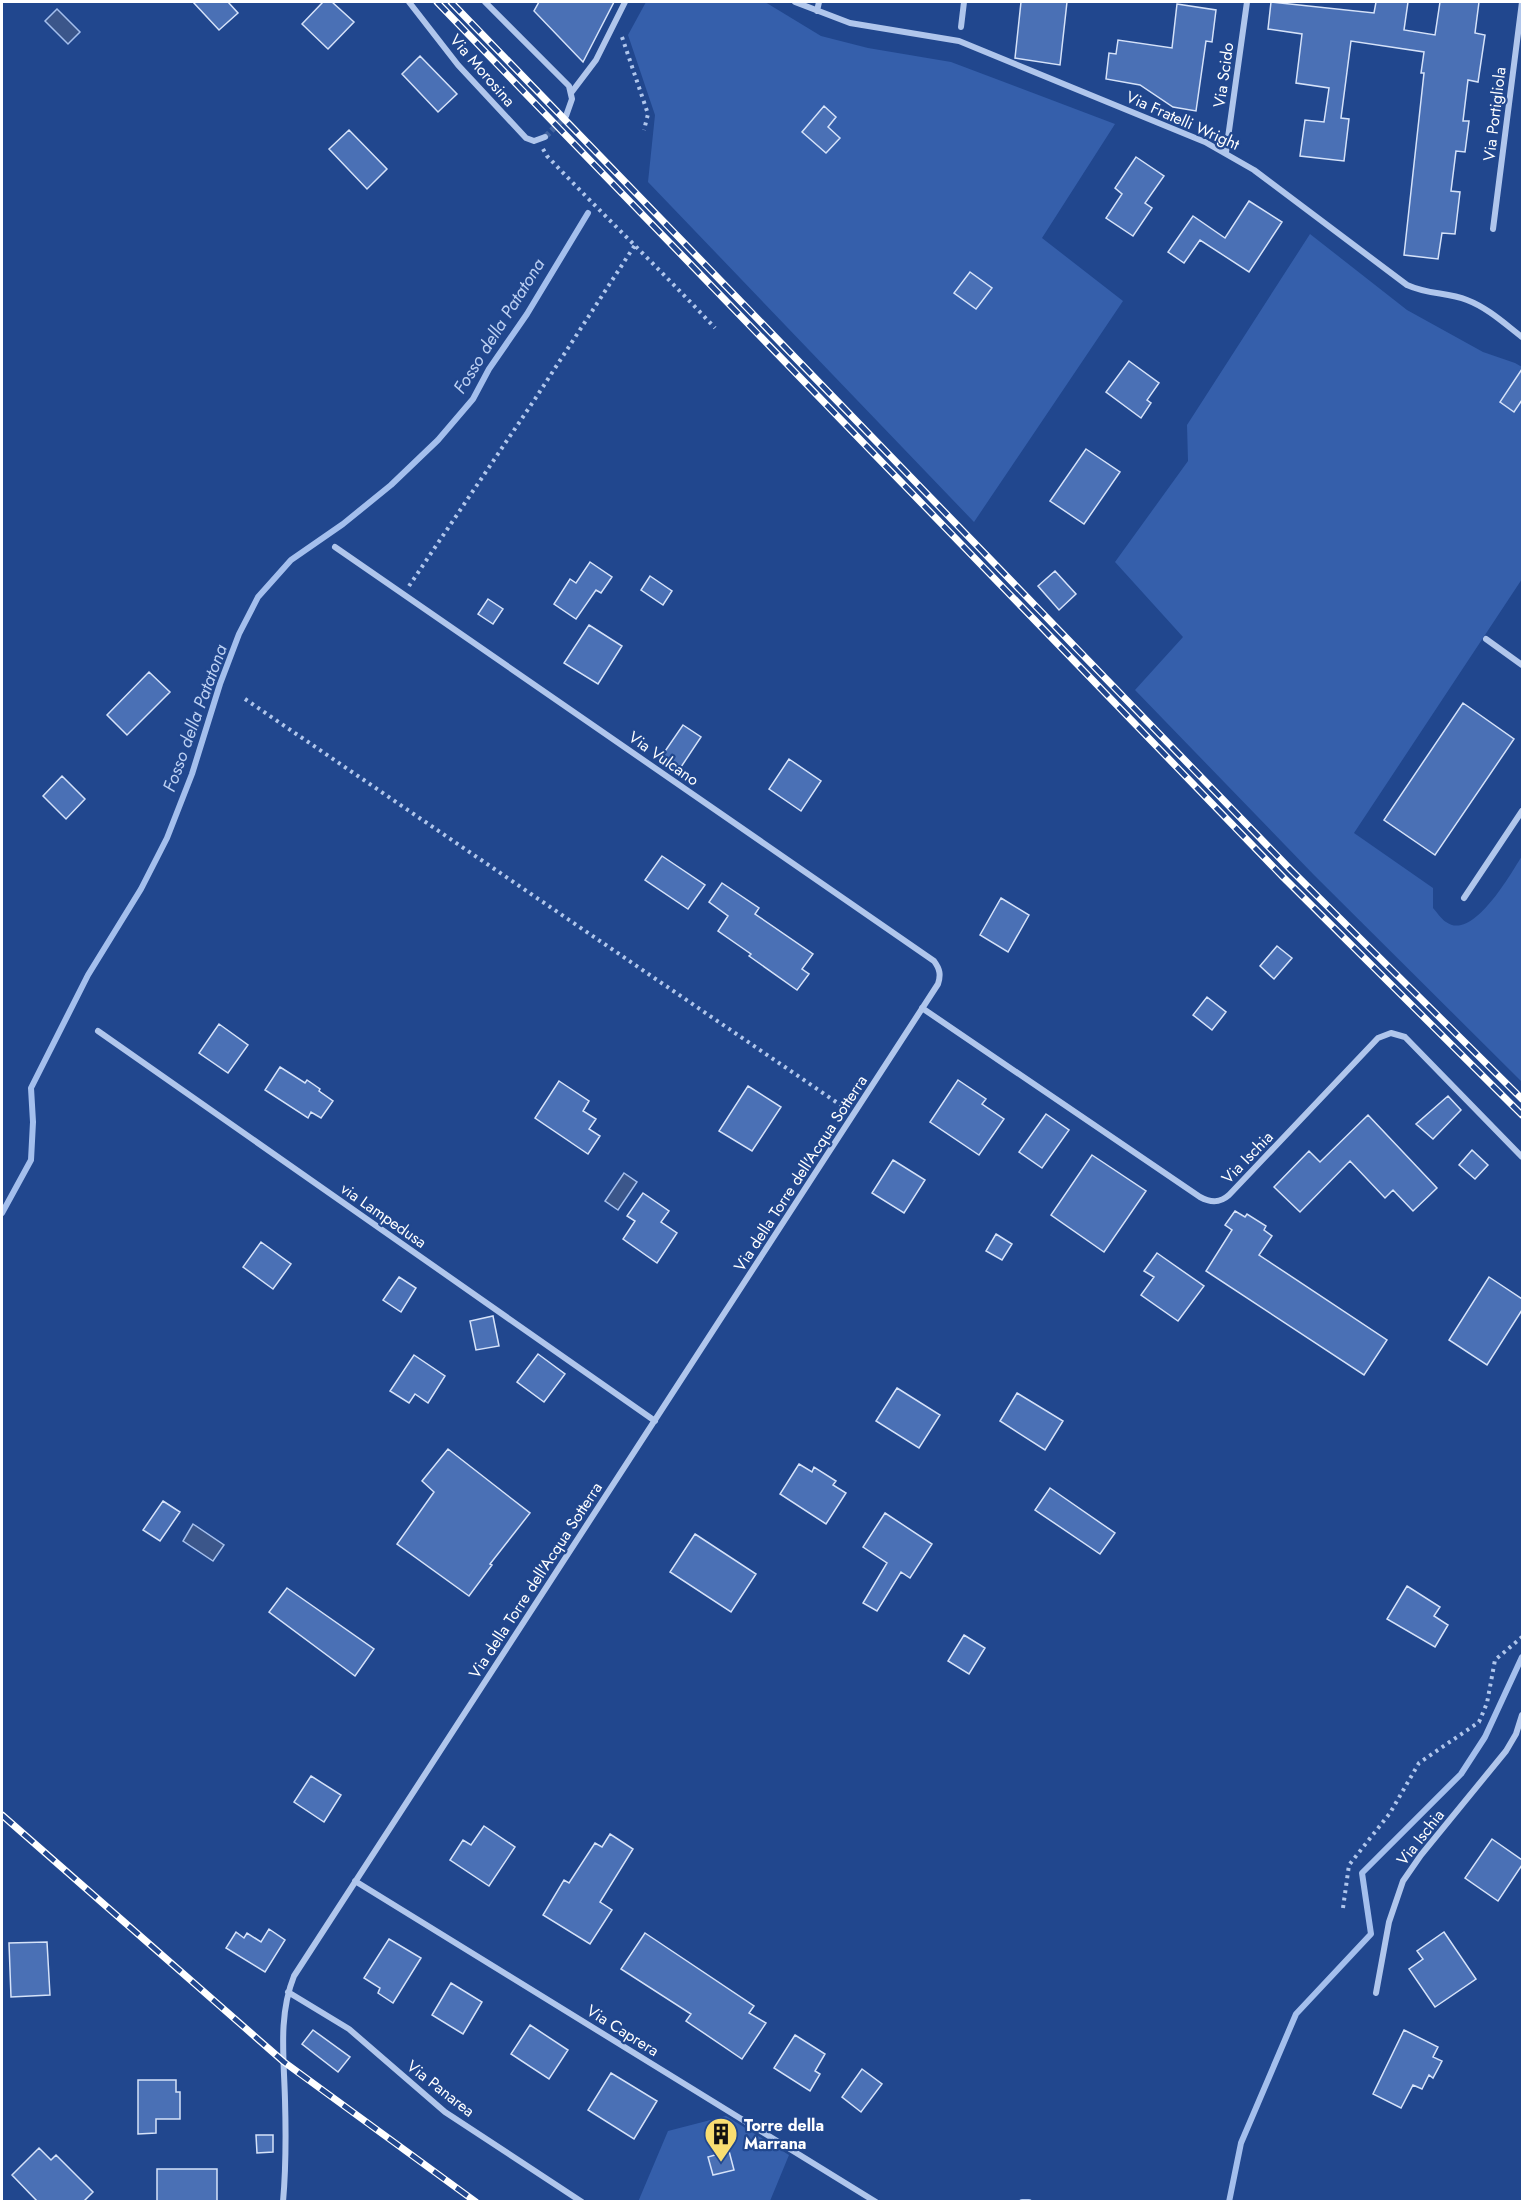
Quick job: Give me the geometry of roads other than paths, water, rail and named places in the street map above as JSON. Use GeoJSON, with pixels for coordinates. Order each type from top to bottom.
{"type":"FeatureCollection","features":[{"type":"Feature","properties":{"kind":"street","name":"Via Morosina"},"geometry":{"type":"LineString","coordinates":[[409,2],[480,89],[526,138],[538,141],[545,137]]}},
{"type":"Feature","properties":{"kind":"street"},"geometry":{"type":"LineString","coordinates":[[485,2],[564,79],[572,93]]}},
{"type":"Feature","properties":{"kind":"street"},"geometry":{"type":"LineString","coordinates":[[566,116],[572,93],[596,60],[625,2]]}},
{"type":"Feature","properties":{"kind":"street","name":"Via Fratelli Wright"},"geometry":{"type":"LineString","coordinates":[[795,2],[850,23],[968,44],[1195,137],[1226,152],[1263,177],[1407,285],[1426,292],[1467,300],[1486,310],[1522,337]]}},
{"type":"Feature","properties":{"kind":"street"},"geometry":{"type":"LineString","coordinates":[[818,11],[819,2]]}},
{"type":"Feature","properties":{"kind":"street"},"geometry":{"type":"LineString","coordinates":[[960,27],[964,2]]}},
{"type":"Feature","properties":{"kind":"street","name":"Via Scido"},"geometry":{"type":"LineString","coordinates":[[1226,152],[1247,2]]}},
{"type":"Feature","properties":{"kind":"street","name":"Via Portigliola"},"geometry":{"type":"LineString","coordinates":[[1493,229],[1522,2]]}},
{"type":"Feature","properties":{"kind":"street","name":"Via Vulcano"},"geometry":{"type":"LineString","coordinates":[[335,547],[934,961],[940,972],[939,981],[922,1008]]}},
{"type":"Feature","properties":{"kind":"street"},"geometry":{"type":"LineString","coordinates":[[1486,639],[1522,665]]}},
{"type":"Feature","properties":{"kind":"street"},"geometry":{"type":"LineString","coordinates":[[1464,898],[1522,811]]}},
{"type":"Feature","properties":{"kind":"street","name":"Via della Torre dell'Acqua Sotterra"},"geometry":{"type":"LineString","coordinates":[[284,2202],[286,2166],[283,2046],[285,2004],[294,1976],[922,1008]]}},
{"type":"Feature","properties":{"kind":"street","name":"Via Ischia"},"geometry":{"type":"LineString","coordinates":[[922,1008],[1210,1202],[1219,1201],[1229,1195],[1378,1038],[1391,1033],[1405,1037],[1522,1157]]}},
{"type":"Feature","properties":{"kind":"street","name":"via Lampedusa"},"geometry":{"type":"LineString","coordinates":[[98,1031],[655,1421]]}},
{"type":"Feature","properties":{"kind":"street","name":"Via Ischia"},"geometry":{"type":"LineString","coordinates":[[1376,1993],[1389,1922],[1403,1881],[1421,1855],[1506,1751],[1516,1734],[1522,1716]]}},
{"type":"Feature","properties":{"kind":"street","name":"Via Caprera"},"geometry":{"type":"LineString","coordinates":[[355,1881],[876,2202]]}},
{"type":"Feature","properties":{"kind":"street","name":"Via Panarea"},"geometry":{"type":"LineString","coordinates":[[288,1992],[349,2029],[445,2112],[582,2202]]}},
{"type":"Feature","properties":{"kind":"street"},"geometry":{"type":"LineString","coordinates":[[1022,2202],[1029,2202]]}},
{"type":"Feature","properties":{"kind":"waterway","name":"Fosso della Patatona"},"geometry":{"type":"LineString","coordinates":[[2,1213],[31,1160],[33,1122],[31,1088],[88,975],[141,889],[167,838],[192,774],[220,684],[239,634],[258,597],[291,560],[343,524],[391,485],[438,440],[473,399],[489,369],[527,314],[588,213]]}},
{"type":"Feature","properties":{"kind":"waterway"},"geometry":{"type":"LineString","coordinates":[[1229,2202],[1241,2143],[1296,2014],[1371,1934],[1362,1873],[1461,1774],[1485,1737],[1522,1657]]}},
{"type":"Feature","properties":{"kind":"tunnel"},"geometry":{"type":"LineString","coordinates":[[545,137],[566,116]]}},
{"type":"Feature","properties":{"kind":"railway"},"geometry":{"type":"LineString","coordinates":[[437,2],[1283,877],[1522,1115]]}},
{"type":"Feature","properties":{"kind":"railway"},"geometry":{"type":"LineString","coordinates":[[451,2],[1291,870],[1522,1099]]}},
{"type":"Feature","properties":{"kind":"railway"},"geometry":{"type":"LineString","coordinates":[[2,1815],[284,2062],[476,2202]]}},
{"type":"Feature","properties":{"kind":"place","name":"Torre della Marrana"},"geometry":{"type":"Point","coordinates":[721,2163]}}]}
